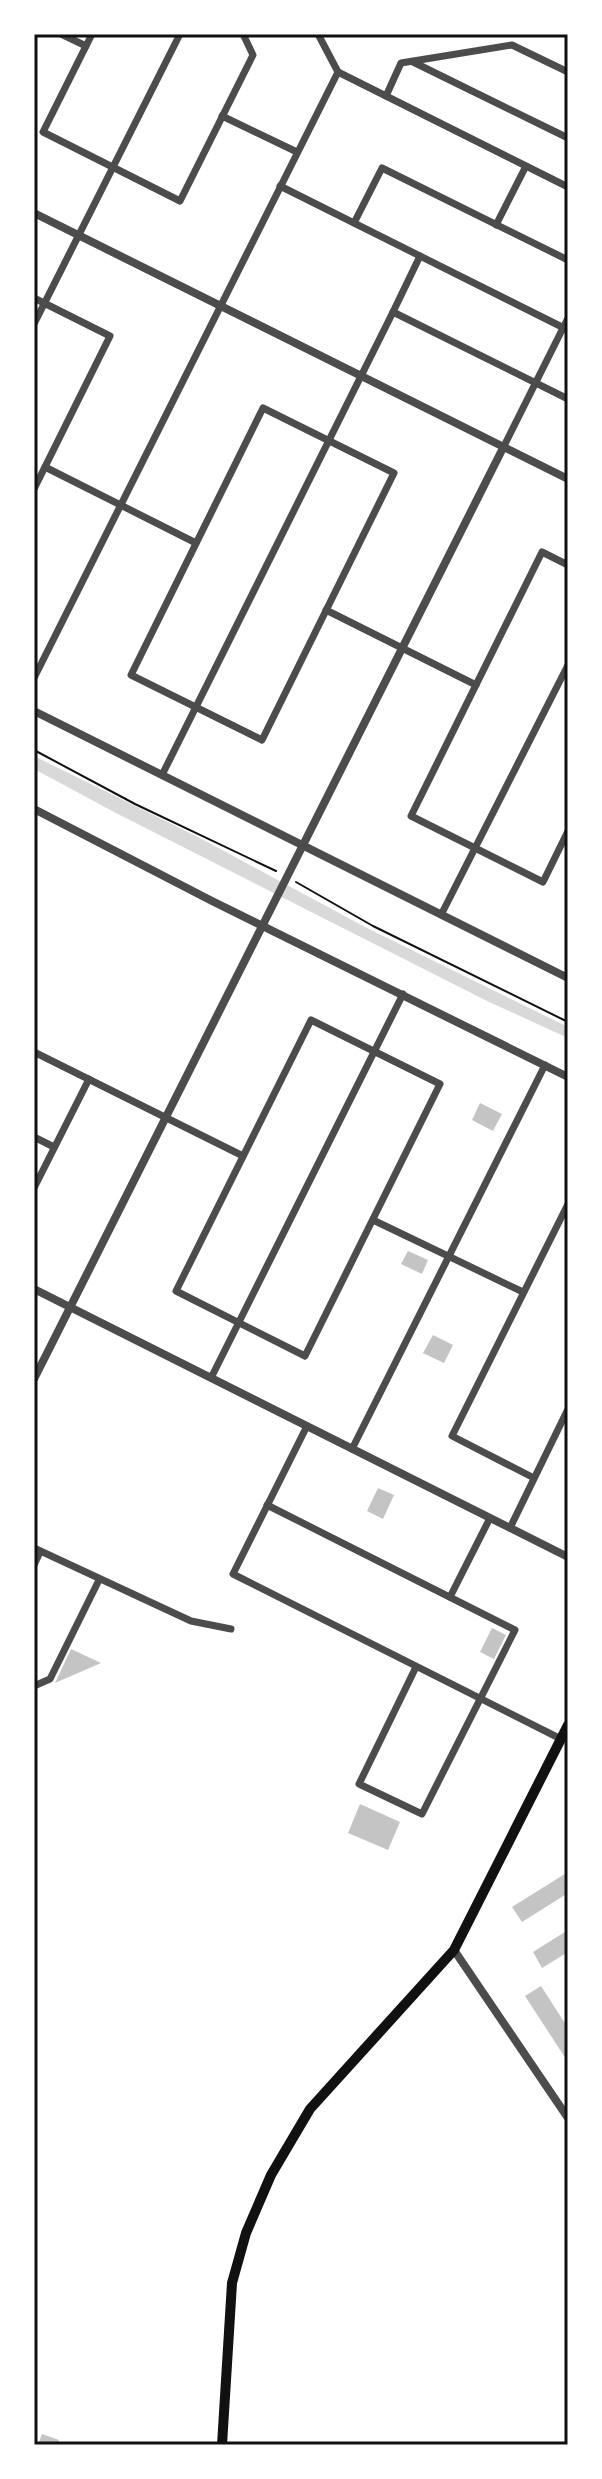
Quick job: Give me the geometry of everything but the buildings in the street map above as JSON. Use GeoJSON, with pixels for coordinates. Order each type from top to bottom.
{"type":"FeatureCollection","features":[{"type":"Feature","properties":{"kind":"main road"},"geometry":{"type":"LineString","coordinates":[[222,2445],[232,2283],[246,2233],[271,2175],[310,2109],[454,1950],[568,1725]]}},
{"type":"Feature","properties":{"kind":"street"},"geometry":{"type":"LineString","coordinates":[[61,34],[86,46]]}},
{"type":"Feature","properties":{"kind":"street"},"geometry":{"type":"LineString","coordinates":[[92,34],[43,132],[180,201],[253,55],[243,34]]}},
{"type":"Feature","properties":{"kind":"street"},"geometry":{"type":"LineString","coordinates":[[34,324],[180,34]]}},
{"type":"Feature","properties":{"kind":"street"},"geometry":{"type":"LineString","coordinates":[[318,34],[338,72],[568,187]]}},
{"type":"Feature","properties":{"kind":"street"},"geometry":{"type":"LineString","coordinates":[[386,96],[401,63],[512,45],[568,72]]}},
{"type":"Feature","properties":{"kind":"street"},"geometry":{"type":"LineString","coordinates":[[411,61],[568,138]]}},
{"type":"Feature","properties":{"kind":"street"},"geometry":{"type":"LineString","coordinates":[[34,678],[338,72]]}},
{"type":"Feature","properties":{"kind":"street"},"geometry":{"type":"LineString","coordinates":[[222,116],[297,152]]}},
{"type":"Feature","properties":{"kind":"street"},"geometry":{"type":"LineString","coordinates":[[496,225],[526,166]]}},
{"type":"Feature","properties":{"kind":"street"},"geometry":{"type":"LineString","coordinates":[[354,223],[382,168],[568,260]]}},
{"type":"Feature","properties":{"kind":"street"},"geometry":{"type":"LineString","coordinates":[[280,186],[566,329]]}},
{"type":"Feature","properties":{"kind":"street"},"geometry":{"type":"LineString","coordinates":[[34,213],[568,479]]}},
{"type":"Feature","properties":{"kind":"street"},"geometry":{"type":"LineString","coordinates":[[162,775],[420,256]]}},
{"type":"Feature","properties":{"kind":"street"},"geometry":{"type":"LineString","coordinates":[[34,298],[110,336],[34,489]]}},
{"type":"Feature","properties":{"kind":"street"},"geometry":{"type":"LineString","coordinates":[[393,312],[568,399]]}},
{"type":"Feature","properties":{"kind":"street"},"geometry":{"type":"LineString","coordinates":[[34,1379],[504,446],[566,329],[568,318]]}},
{"type":"Feature","properties":{"kind":"street"},"geometry":{"type":"LineString","coordinates":[[263,408],[394,473],[262,740],[131,675],[196,543],[263,408]]}},
{"type":"Feature","properties":{"kind":"street"},"geometry":{"type":"LineString","coordinates":[[45,467],[196,543]]}},
{"type":"Feature","properties":{"kind":"street"},"geometry":{"type":"LineString","coordinates":[[568,565],[542,552],[411,816],[543,882],[568,831]]}},
{"type":"Feature","properties":{"kind":"street"},"geometry":{"type":"LineString","coordinates":[[326,610],[476,685]]}},
{"type":"Feature","properties":{"kind":"street"},"geometry":{"type":"LineString","coordinates":[[441,915],[568,665]]}},
{"type":"Feature","properties":{"kind":"street"},"geometry":{"type":"LineString","coordinates":[[34,711],[568,978]]}},
{"type":"Feature","properties":{"kind":"street"},"geometry":{"type":"LineString","coordinates":[[34,821],[36,810],[568,1077]]}},
{"type":"Feature","properties":{"kind":"street"},"geometry":{"type":"LineString","coordinates":[[211,1378],[403,994]]}},
{"type":"Feature","properties":{"kind":"street"},"geometry":{"type":"LineString","coordinates":[[311,1020],[375,1052],[440,1084],[305,1356],[176,1291],[311,1020]]}},
{"type":"Feature","properties":{"kind":"street"},"geometry":{"type":"LineString","coordinates":[[34,1052],[243,1156]]}},
{"type":"Feature","properties":{"kind":"street"},"geometry":{"type":"LineString","coordinates":[[352,1449],[545,1065]]}},
{"type":"Feature","properties":{"kind":"street"},"geometry":{"type":"LineString","coordinates":[[34,1188],[89,1079]]}},
{"type":"Feature","properties":{"kind":"street"},"geometry":{"type":"LineString","coordinates":[[34,1137],[54,1147]]}},
{"type":"Feature","properties":{"kind":"street"},"geometry":{"type":"LineString","coordinates":[[534,1478],[452,1436],[568,1204]]}},
{"type":"Feature","properties":{"kind":"street"},"geometry":{"type":"LineString","coordinates":[[373,1220],[523,1292]]}},
{"type":"Feature","properties":{"kind":"street"},"geometry":{"type":"LineString","coordinates":[[34,1289],[568,1557]]}},
{"type":"Feature","properties":{"kind":"street"},"geometry":{"type":"LineString","coordinates":[[510,1528],[565,1423],[568,1409]]}},
{"type":"Feature","properties":{"kind":"street"},"geometry":{"type":"LineString","coordinates":[[307,1426],[233,1574],[561,1739]]}},
{"type":"Feature","properties":{"kind":"street"},"geometry":{"type":"LineString","coordinates":[[267,1505],[515,1630],[422,1814],[359,1784],[416,1667]]}},
{"type":"Feature","properties":{"kind":"street"},"geometry":{"type":"LineString","coordinates":[[450,1597],[490,1518]]}},
{"type":"Feature","properties":{"kind":"street"},"geometry":{"type":"LineString","coordinates":[[34,1565],[37,1550],[191,1621],[231,1629]]}},
{"type":"Feature","properties":{"kind":"street"},"geometry":{"type":"LineString","coordinates":[[34,1686],[50,1679],[99,1580]]}},
{"type":"Feature","properties":{"kind":"street"},"geometry":{"type":"LineString","coordinates":[[454,1950],[568,2118]]}},
{"type":"Feature","properties":{"kind":"path"},"geometry":{"type":"LineString","coordinates":[[34,750],[135,804],[273,869],[373,926],[568,1022]]}},
{"type":"Feature","properties":{"kind":"shaded area"},"geometry":{"type":"Polygon","coordinates":[[[34,756],[198,837],[367,928],[568,1027],[568,1038],[487,1001],[116,813],[34,769],[34,756]]]}}]}
